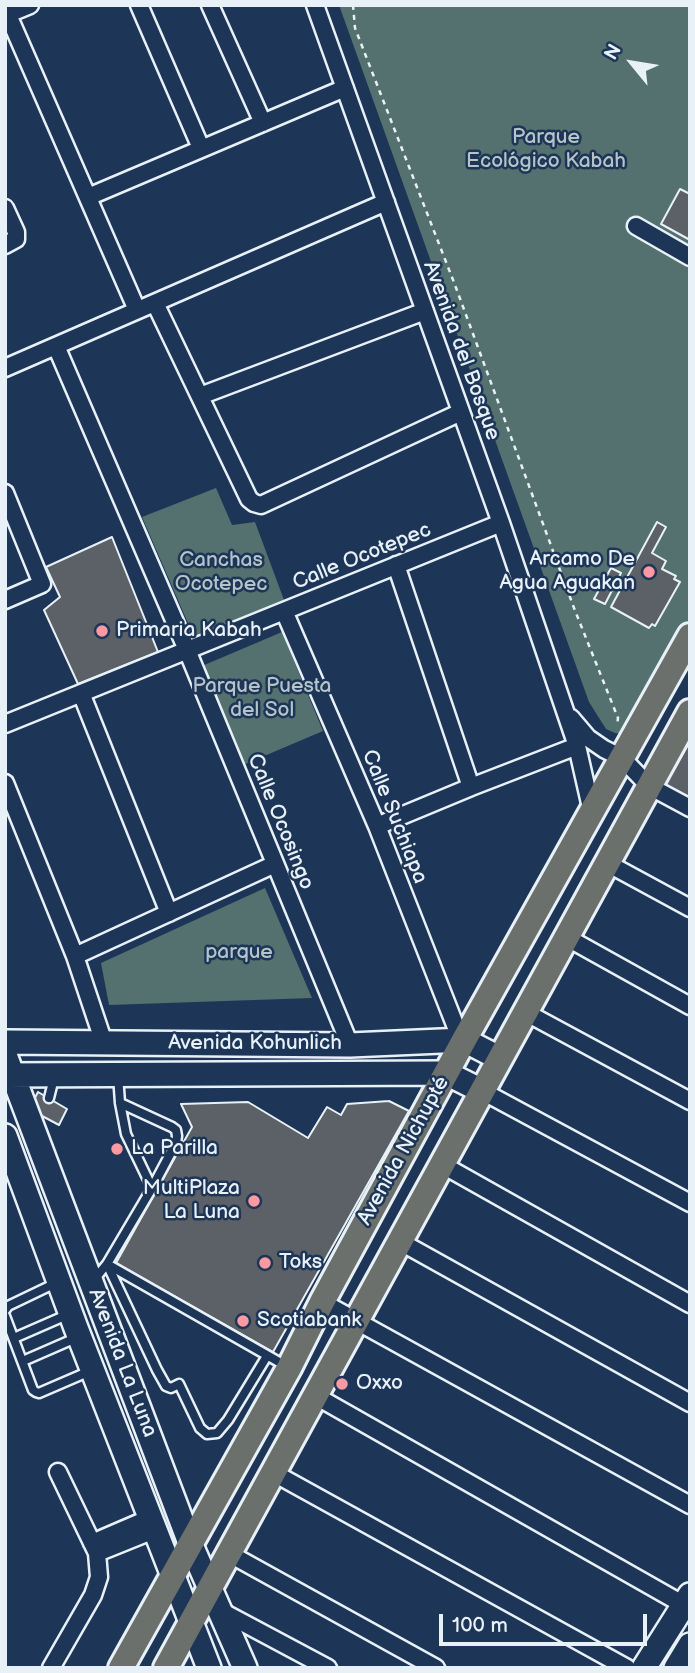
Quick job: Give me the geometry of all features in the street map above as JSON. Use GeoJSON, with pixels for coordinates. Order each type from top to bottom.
{"type":"FeatureCollection","features":[{"type":"Feature","properties":{"kind":"main road","name":"Avenida Nichupté"},"geometry":{"type":"LineString","coordinates":[[121,1668],[289,1368],[463,1040],[592,812],[618,756],[690,636]]}},
{"type":"Feature","properties":{"kind":"main road","name":"Avenida Nichupté"},"geometry":{"type":"LineString","coordinates":[[166,1668],[690,712]]}},
{"type":"Feature","properties":{"kind":"main road","name":"Avenida Kohunlich"},"geometry":{"type":"LineString","coordinates":[[5,1042],[350,1045],[463,1040],[499,1058]]}},
{"type":"Feature","properties":{"kind":"main road"},"geometry":{"type":"LineString","coordinates":[[185,1043],[186,1075]]}},
{"type":"Feature","properties":{"kind":"main road","name":"Avenida Kohunlich"},"geometry":{"type":"LineString","coordinates":[[8,1069],[52,1087],[118,1075],[446,1073],[482,1091]]}},
{"type":"Feature","properties":{"kind":"main road","name":"Avenida La Luna"},"geometry":{"type":"LineString","coordinates":[[8,1069],[35,1117],[105,1318],[190,1543],[245,1668]]}},
{"type":"Feature","properties":{"kind":"main road","name":"Avenida La Luna"},"geometry":{"type":"LineString","coordinates":[[5,1136],[75,1326],[209,1668]]}},
{"type":"Feature","properties":{"kind":"main road"},"geometry":{"type":"LineString","coordinates":[[75,1326],[105,1318]]}},
{"type":"Feature","properties":{"kind":"main road"},"geometry":{"type":"LineString","coordinates":[[644,1668],[687,1600]]}},
{"type":"Feature","properties":{"kind":"main road"},"geometry":{"type":"LineString","coordinates":[[676,1668],[690,1646]]}},
{"type":"Feature","properties":{"kind":"street"},"geometry":{"type":"LineString","coordinates":[[30,5],[7,11],[137,310]]}},
{"type":"Feature","properties":{"kind":"street"},"geometry":{"type":"LineString","coordinates":[[139,5],[201,148]]}},
{"type":"Feature","properties":{"kind":"street"},"geometry":{"type":"LineString","coordinates":[[210,5],[262,123]]}},
{"type":"Feature","properties":{"kind":"street","name":"Avenida del Bosque"},"geometry":{"type":"LineString","coordinates":[[315,5],[501,523],[577,746],[592,812]]}},
{"type":"Feature","properties":{"kind":"street"},"geometry":{"type":"LineString","coordinates":[[88,197],[345,88]]}},
{"type":"Feature","properties":{"kind":"street"},"geometry":{"type":"LineString","coordinates":[[5,368],[386,202]]}},
{"type":"Feature","properties":{"kind":"street"},"geometry":{"type":"LineString","coordinates":[[5,208],[16,232],[16,239],[5,245]]}},
{"type":"Feature","properties":{"kind":"street"},"geometry":{"type":"LineString","coordinates":[[636,226],[690,257]]}},
{"type":"Feature","properties":{"kind":"street"},"geometry":{"type":"LineString","coordinates":[[155,303],[249,499],[254,503],[261,505],[461,412]]}},
{"type":"Feature","properties":{"kind":"street"},"geometry":{"type":"LineString","coordinates":[[200,396],[425,311]]}},
{"type":"Feature","properties":{"kind":"street","name":"Calle Ocosingo"},"geometry":{"type":"LineString","coordinates":[[56,346],[187,650],[350,1045]]}},
{"type":"Feature","properties":{"kind":"street"},"geometry":{"type":"LineString","coordinates":[[5,493],[42,584],[5,600]]}},
{"type":"Feature","properties":{"kind":"street","name":"Calle Ocotepec"},"geometry":{"type":"LineString","coordinates":[[5,724],[501,523]]}},
{"type":"Feature","properties":{"kind":"street"},"geometry":{"type":"LineString","coordinates":[[396,565],[471,786]]}},
{"type":"Feature","properties":{"kind":"street","name":"Calle Suchiapa"},"geometry":{"type":"LineString","coordinates":[[284,611],[377,827],[463,1040]]}},
{"type":"Feature","properties":{"kind":"street"},"geometry":{"type":"LineString","coordinates":[[81,693],[169,912]]}},
{"type":"Feature","properties":{"kind":"street","name":"Avenida del Bosque"},"geometry":{"type":"LineString","coordinates":[[565,711],[588,738],[618,756],[649,786],[690,808]]}},
{"type":"Feature","properties":{"kind":"street"},"geometry":{"type":"LineString","coordinates":[[377,827],[471,786],[577,746]]}},
{"type":"Feature","properties":{"kind":"street"},"geometry":{"type":"LineString","coordinates":[[5,783],[75,956],[104,1043]]}},
{"type":"Feature","properties":{"kind":"street"},"geometry":{"type":"LineString","coordinates":[[607,863],[690,908]]}},
{"type":"Feature","properties":{"kind":"street"},"geometry":{"type":"LineString","coordinates":[[75,956],[275,864]]}},
{"type":"Feature","properties":{"kind":"street"},"geometry":{"type":"LineString","coordinates":[[566,937],[690,1006]]}},
{"type":"Feature","properties":{"kind":"street"},"geometry":{"type":"LineString","coordinates":[[525,1012],[690,1101]]}},
{"type":"Feature","properties":{"kind":"street"},"geometry":{"type":"LineString","coordinates":[[482,1091],[690,1203]]}},
{"type":"Feature","properties":{"kind":"street"},"geometry":{"type":"LineString","coordinates":[[441,1164],[690,1304]]}},
{"type":"Feature","properties":{"kind":"street"},"geometry":{"type":"LineString","coordinates":[[399,1241],[690,1403]]}},
{"type":"Feature","properties":{"kind":"street"},"geometry":{"type":"LineString","coordinates":[[322,1302],[690,1505]]}},
{"type":"Feature","properties":{"kind":"street"},"geometry":{"type":"LineString","coordinates":[[314,1395],[687,1600]]}},
{"type":"Feature","properties":{"kind":"street"},"geometry":{"type":"LineString","coordinates":[[51,1668],[93,1595],[99,1577],[94,1548],[58,1472]]}},
{"type":"Feature","properties":{"kind":"street"},"geometry":{"type":"LineString","coordinates":[[272,1472],[627,1668]]}},
{"type":"Feature","properties":{"kind":"street"},"geometry":{"type":"LineString","coordinates":[[94,1548],[152,1524]]}},
{"type":"Feature","properties":{"kind":"street"},"geometry":{"type":"LineString","coordinates":[[228,1553],[436,1668]]}},
{"type":"Feature","properties":{"kind":"street"},"geometry":{"type":"LineString","coordinates":[[221,1611],[309,1662],[328,1668]]}},
{"type":"Feature","properties":{"kind":"lane"},"geometry":{"type":"LineString","coordinates":[[118,1075],[126,1134],[152,1188]]}},
{"type":"Feature","properties":{"kind":"lane"},"geometry":{"type":"LineString","coordinates":[[92,1282],[107,1264],[176,1143],[176,1130],[172,1127],[120,1104]]}},
{"type":"Feature","properties":{"kind":"lane"},"geometry":{"type":"LineString","coordinates":[[107,1264],[166,1386],[171,1388],[179,1384],[200,1427],[207,1434],[218,1433],[267,1356]]}},
{"type":"Feature","properties":{"kind":"lane"},"geometry":{"type":"LineString","coordinates":[[107,1264],[289,1368]]}},
{"type":"Feature","properties":{"kind":"lane"},"geometry":{"type":"LineString","coordinates":[[5,1310],[8,1306],[59,1282]]}},
{"type":"Feature","properties":{"kind":"lane"},"geometry":{"type":"LineString","coordinates":[[5,1315],[33,1390],[39,1394],[92,1370]]}},
{"type":"Feature","properties":{"kind":"lane"},"geometry":{"type":"LineString","coordinates":[[14,1338],[75,1326]]}},
{"type":"Feature","properties":{"kind":"lane"},"geometry":{"type":"LineString","coordinates":[[23,1362],[75,1326]]}},
{"type":"Feature","properties":{"kind":"path"},"geometry":{"type":"LineString","coordinates":[[353,5],[355,28],[618,718],[618,756]]}},
{"type":"Feature","properties":{"kind":"green space","name":"Parque Ecológico Kabah"},"geometry":{"type":"Polygon","coordinates":[[[339,5],[690,5],[690,621],[647,702],[622,734],[606,729],[589,702],[339,5]]]}},
{"type":"Feature","properties":{"kind":"green space","name":"Canchas Ocotepec"},"geometry":{"type":"Polygon","coordinates":[[[216,488],[232,525],[255,522],[284,600],[194,637],[142,517],[216,488]]]}},
{"type":"Feature","properties":{"kind":"green space","name":"Parque Puesta del Sol"},"geometry":{"type":"Polygon","coordinates":[[[282,632],[323,731],[243,765],[202,666],[282,632]]]}},
{"type":"Feature","properties":{"kind":"green space","name":"parque"},"geometry":{"type":"Polygon","coordinates":[[[265,888],[312,998],[109,1005],[101,963],[265,888]]]}},
{"type":"Feature","properties":{"kind":"building"},"geometry":{"type":"Polygon","coordinates":[[[680,189],[690,194],[690,240],[661,224],[680,189]]]}},
{"type":"Feature","properties":{"kind":"building","name":"Arcamo De Agua Aguakan"},"geometry":{"type":"Polygon","coordinates":[[[657,522],[666,527],[652,553],[666,561],[662,569],[676,576],[674,579],[680,582],[655,626],[652,624],[649,628],[611,607],[657,522]]]}},
{"type":"Feature","properties":{"kind":"building","name":"Primaria Kabah"},"geometry":{"type":"Polygon","coordinates":[[[112,537],[158,652],[78,684],[44,610],[60,597],[46,567],[112,537]]]}},
{"type":"Feature","properties":{"kind":"building"},"geometry":{"type":"Polygon","coordinates":[[[611,568],[621,573],[605,604],[594,599],[611,568]]]}},
{"type":"Feature","properties":{"kind":"building"},"geometry":{"type":"Polygon","coordinates":[[[690,741],[690,799],[665,785],[690,741]]]}},
{"type":"Feature","properties":{"kind":"building"},"geometry":{"type":"Polygon","coordinates":[[[38,1092],[67,1109],[59,1125],[29,1109],[38,1092]]]}},
{"type":"Feature","properties":{"kind":"building","name":"MultiPlaza La Luna"},"geometry":{"type":"Polygon","coordinates":[[[389,1101],[409,1111],[273,1352],[116,1263],[192,1127],[181,1104],[248,1102],[308,1138],[327,1107],[341,1115],[347,1104],[389,1101]]]}},
{"type":"Feature","properties":{"kind":"place","name":"Arcamo De Agua Aguakan"},"geometry":{"type":"Point","coordinates":[649,572]}},
{"type":"Feature","properties":{"kind":"place","name":"Primaria Kabah"},"geometry":{"type":"Point","coordinates":[102,631]}},
{"type":"Feature","properties":{"kind":"place","name":"La Parilla"},"geometry":{"type":"Point","coordinates":[117,1149]}},
{"type":"Feature","properties":{"kind":"place","name":"MultiPlaza La Luna"},"geometry":{"type":"Point","coordinates":[254,1201]}},
{"type":"Feature","properties":{"kind":"place","name":"Toks"},"geometry":{"type":"Point","coordinates":[265,1263]}},
{"type":"Feature","properties":{"kind":"place","name":"Scotiabank"},"geometry":{"type":"Point","coordinates":[243,1321]}},
{"type":"Feature","properties":{"kind":"place","name":"Oxxo"},"geometry":{"type":"Point","coordinates":[342,1384]}}]}
